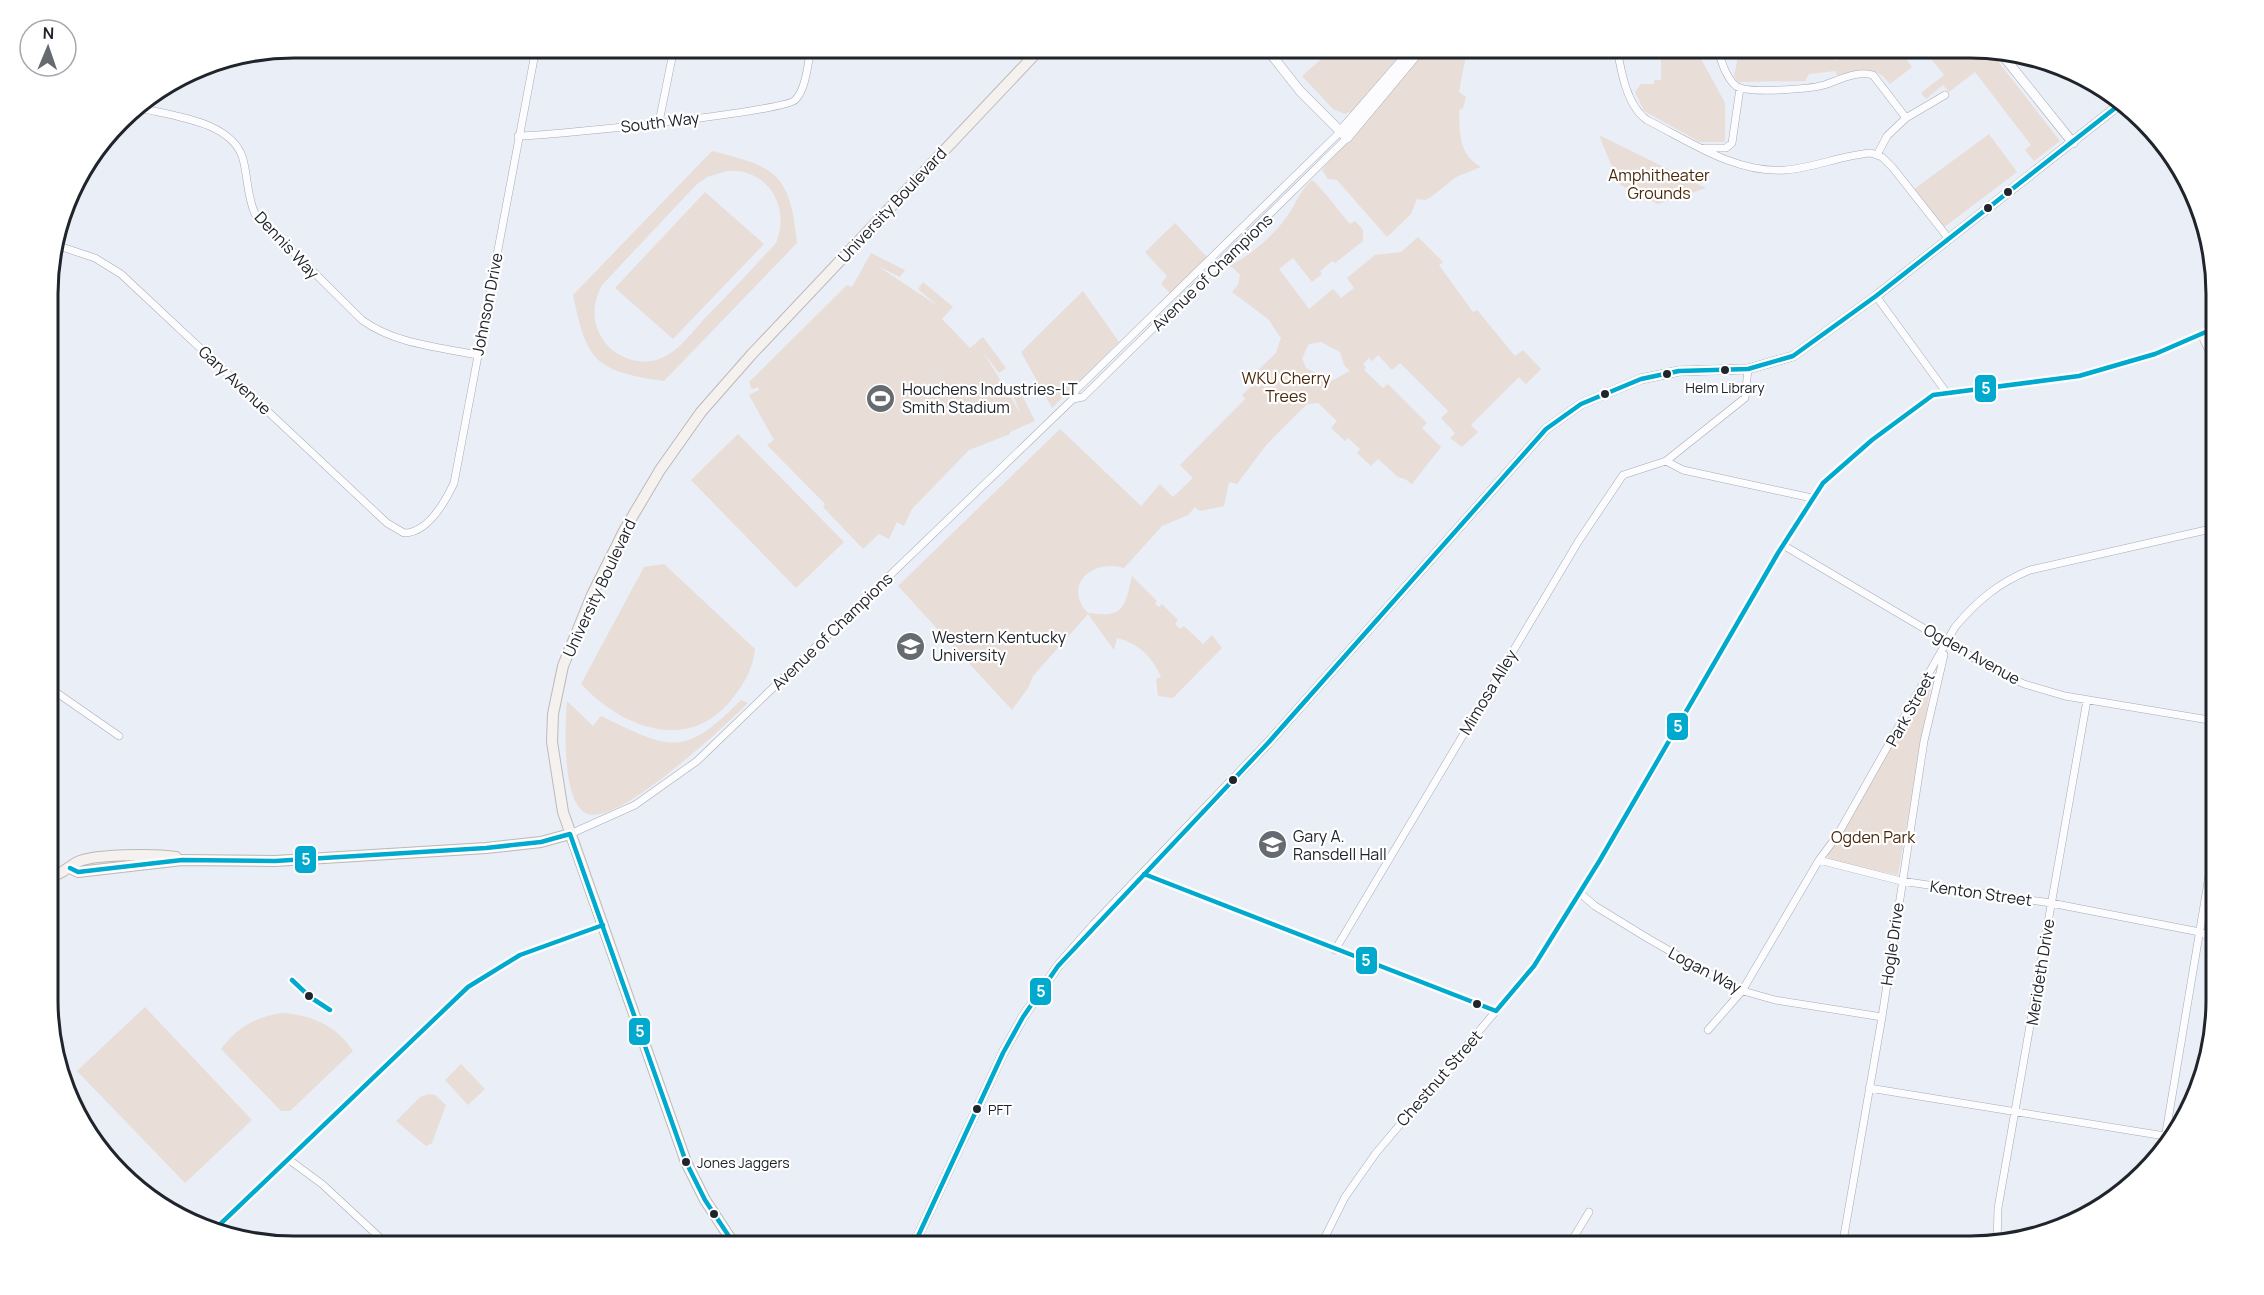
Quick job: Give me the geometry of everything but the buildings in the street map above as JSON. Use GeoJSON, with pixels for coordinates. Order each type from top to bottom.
{"type":"FeatureCollection","features":[{"type":"Feature","properties":{"kind":"main road","name":"University Boulevard"},"geometry":{"type":"LineString","coordinates":[[728,1236],[705,1200],[686,1162],[570,834],[553,756],[554,714],[559,679],[594,591],[643,497],[684,435],[733,375],[1032,58]]}},
{"type":"Feature","properties":{"kind":"main road"},"geometry":{"type":"LineString","coordinates":[[58,873],[70,868],[78,872],[182,860],[275,861],[486,848],[542,842],[570,834]]}},
{"type":"Feature","properties":{"kind":"street","name":"Johnson Drive"},"geometry":{"type":"LineString","coordinates":[[399,531],[407,533],[421,528],[437,512],[450,491],[534,58]]}},
{"type":"Feature","properties":{"kind":"street"},"geometry":{"type":"LineString","coordinates":[[659,122],[672,58]]}},
{"type":"Feature","properties":{"kind":"street","name":"South Way"},"geometry":{"type":"LineString","coordinates":[[518,136],[768,109],[791,103],[798,96],[808,58]]}},
{"type":"Feature","properties":{"kind":"street"},"geometry":{"type":"LineString","coordinates":[[1274,58],[1300,91],[1343,135]]}},
{"type":"Feature","properties":{"kind":"street"},"geometry":{"type":"LineString","coordinates":[[1343,135],[1405,58]]}},
{"type":"Feature","properties":{"kind":"street"},"geometry":{"type":"LineString","coordinates":[[1343,135],[1413,58]]}},
{"type":"Feature","properties":{"kind":"street"},"geometry":{"type":"LineString","coordinates":[[1620,58],[1631,100],[1638,114],[1701,147],[1751,167],[1784,170],[1864,153],[1876,155],[1893,168],[1949,239]]}},
{"type":"Feature","properties":{"kind":"street"},"geometry":{"type":"LineString","coordinates":[[1721,58],[1729,78],[1740,88],[1769,90],[1820,86],[1865,72],[1873,75],[1906,118]]}},
{"type":"Feature","properties":{"kind":"street"},"geometry":{"type":"LineString","coordinates":[[2008,62],[2073,143]]}},
{"type":"Feature","properties":{"kind":"street"},"geometry":{"type":"LineString","coordinates":[[1701,147],[1730,146],[1740,88]]}},
{"type":"Feature","properties":{"kind":"street"},"geometry":{"type":"LineString","coordinates":[[1876,155],[1887,136],[1906,118],[1945,95]]}},
{"type":"Feature","properties":{"kind":"street"},"geometry":{"type":"LineString","coordinates":[[918,1236],[963,1136],[1023,1017],[1065,959],[1268,743],[1546,429],[1581,404],[1641,379],[1679,370],[1748,369],[1793,356],[1876,296],[2115,108]]}},
{"type":"Feature","properties":{"kind":"street","name":"Dennis Way"},"geometry":{"type":"LineString","coordinates":[[147,110],[211,126],[229,135],[240,151],[251,205],[262,224],[362,320],[380,332],[401,339],[478,355]]}},
{"type":"Feature","properties":{"kind":"street","name":"Avenue of Champions"},"geometry":{"type":"LineString","coordinates":[[570,834],[634,805],[697,761],[1073,399],[1083,397],[1343,135]]}},
{"type":"Feature","properties":{"kind":"street","name":"Gary Avenue"},"geometry":{"type":"LineString","coordinates":[[63,247],[95,258],[121,274],[387,523],[399,531]]}},
{"type":"Feature","properties":{"kind":"street"},"geometry":{"type":"LineString","coordinates":[[1876,296],[1946,392]]}},
{"type":"Feature","properties":{"kind":"street","name":"Chestnut Street"},"geometry":{"type":"LineString","coordinates":[[1326,1236],[1345,1197],[1365,1168],[1534,966],[1580,892],[1783,545],[1812,498],[1840,467],[1920,403],[1946,392],[2079,376],[2154,354],[2206,334]]}},
{"type":"Feature","properties":{"kind":"street"},"geometry":{"type":"LineString","coordinates":[[2202,336],[2206,344]]}},
{"type":"Feature","properties":{"kind":"street","name":"Mimosa Alley"},"geometry":{"type":"LineString","coordinates":[[1335,950],[1578,542],[1623,475],[1666,461],[1745,398],[1748,369]]}},
{"type":"Feature","properties":{"kind":"street"},"geometry":{"type":"LineString","coordinates":[[1666,461],[1683,470],[1812,498]]}},
{"type":"Feature","properties":{"kind":"street","name":"Park Street"},"geometry":{"type":"LineString","coordinates":[[1708,1029],[1726,1012],[1742,991],[1819,860],[1837,836],[1955,627],[1969,610],[2006,580],[2052,565],[2206,530]]}},
{"type":"Feature","properties":{"kind":"street","name":"Ogden Avenue"},"geometry":{"type":"LineString","coordinates":[[1783,545],[2024,684],[2087,700],[2206,719]]}},
{"type":"Feature","properties":{"kind":"street","name":"Hogle Drive"},"geometry":{"type":"LineString","coordinates":[[1844,1236],[1924,741],[1948,642]]}},
{"type":"Feature","properties":{"kind":"street"},"geometry":{"type":"LineString","coordinates":[[58,694],[119,736]]}},
{"type":"Feature","properties":{"kind":"street","name":"Merideth Drive"},"geometry":{"type":"LineString","coordinates":[[1997,1234],[1998,1208],[2087,700]]}},
{"type":"Feature","properties":{"kind":"street","name":"Kenton Street"},"geometry":{"type":"LineString","coordinates":[[1819,860],[1901,881],[2051,903],[2206,933]]}},
{"type":"Feature","properties":{"kind":"street"},"geometry":{"type":"LineString","coordinates":[[1144,874],[1496,1011]]}},
{"type":"Feature","properties":{"kind":"street","name":"Logan Way"},"geometry":{"type":"LineString","coordinates":[[1580,892],[1595,906],[1742,991],[1775,1000],[1881,1017]]}},
{"type":"Feature","properties":{"kind":"street"},"geometry":{"type":"LineString","coordinates":[[2166,1133],[2206,894]]}},
{"type":"Feature","properties":{"kind":"street"},"geometry":{"type":"LineString","coordinates":[[221,1225],[468,987],[520,955],[603,925]]}},
{"type":"Feature","properties":{"kind":"street"},"geometry":{"type":"LineString","coordinates":[[1869,1088],[2163,1136]]}},
{"type":"Feature","properties":{"kind":"street"},"geometry":{"type":"LineString","coordinates":[[288,1159],[322,1184],[378,1236]]}},
{"type":"Feature","properties":{"kind":"street"},"geometry":{"type":"LineString","coordinates":[[1574,1236],[1588,1212]]}},
{"type":"Feature","properties":{"kind":"green space"},"geometry":{"type":"Polygon","coordinates":[[[1323,58],[1397,58],[1352,111],[1345,114],[1333,109],[1302,76],[1323,58]]]}},
{"type":"Feature","properties":{"kind":"green space"},"geometry":{"type":"Polygon","coordinates":[[[1417,58],[1465,58],[1459,92],[1466,97],[1463,108],[1459,110],[1460,135],[1468,156],[1481,167],[1456,177],[1425,200],[1417,199],[1411,214],[1387,237],[1337,180],[1328,179],[1322,170],[1417,58]]]}},
{"type":"Feature","properties":{"kind":"green space"},"geometry":{"type":"Polygon","coordinates":[[[1661,58],[1701,58],[1725,103],[1725,142],[1700,142],[1644,111],[1635,92],[1641,84],[1654,84],[1654,80],[1661,80],[1661,58]]]}},
{"type":"Feature","properties":{"kind":"green space"},"geometry":{"type":"Polygon","coordinates":[[[1738,58],[1833,58],[1836,61],[1840,58],[1905,58],[1912,67],[1890,84],[1878,73],[1866,70],[1837,76],[1836,71],[1809,74],[1805,81],[1738,82],[1734,76],[1738,58]]]}},
{"type":"Feature","properties":{"kind":"green space"},"geometry":{"type":"Polygon","coordinates":[[[1930,58],[1997,61],[2060,141],[2034,161],[2025,150],[2031,145],[1975,72],[1949,92],[1943,85],[1926,99],[1921,93],[1944,75],[1930,58]]]}},
{"type":"Feature","properties":{"kind":"green space"},"geometry":{"type":"Polygon","coordinates":[[[1989,134],[2017,172],[1943,228],[1913,190],[1989,134]]]}},
{"type":"Feature","properties":{"kind":"green space","name":"Amphitheater Grounds"},"geometry":{"type":"Polygon","coordinates":[[[1599,135],[1706,188],[1658,204],[1619,184],[1599,135]]]}},
{"type":"Feature","properties":{"kind":"green space"},"geometry":{"type":"Polygon","coordinates":[[[712,151],[752,162],[766,169],[784,188],[790,202],[797,243],[664,381],[623,373],[598,360],[584,336],[573,295],[712,151]],[[727,171],[707,177],[696,185],[602,285],[595,305],[596,325],[598,332],[613,351],[637,361],[654,361],[669,355],[686,340],[776,243],[780,229],[778,204],[764,183],[754,176],[727,171]]]}},
{"type":"Feature","properties":{"kind":"green space","name":"WKU Cherry Trees"},"geometry":{"type":"Polygon","coordinates":[[[1312,180],[1315,182],[1350,224],[1355,221],[1363,230],[1363,241],[1335,263],[1332,261],[1312,282],[1293,258],[1279,269],[1309,309],[1333,289],[1341,298],[1354,288],[1347,278],[1375,255],[1401,252],[1418,237],[1443,262],[1439,265],[1473,312],[1477,310],[1515,356],[1523,350],[1541,369],[1526,384],[1519,377],[1471,425],[1478,432],[1462,447],[1450,438],[1455,433],[1441,418],[1448,411],[1400,363],[1392,370],[1378,355],[1372,361],[1369,358],[1363,364],[1366,367],[1364,370],[1383,388],[1388,384],[1427,423],[1422,428],[1441,447],[1412,484],[1398,477],[1378,459],[1371,466],[1357,453],[1360,449],[1348,438],[1345,441],[1331,428],[1337,421],[1318,403],[1307,404],[1267,444],[1237,484],[1229,482],[1224,506],[1200,511],[1195,507],[1188,515],[1162,526],[1124,568],[1101,567],[1084,577],[1080,584],[1078,593],[1088,613],[1108,614],[1119,610],[1123,605],[1132,576],[1157,601],[1155,604],[1159,607],[1162,604],[1178,620],[1175,624],[1180,629],[1184,626],[1203,644],[1212,635],[1222,648],[1173,698],[1158,696],[1156,679],[1161,677],[1149,657],[1138,647],[1117,638],[1114,650],[1088,614],[1033,676],[1028,688],[1012,710],[898,586],[1060,429],[1141,506],[1160,484],[1173,497],[1193,478],[1180,465],[1245,399],[1242,395],[1261,377],[1256,372],[1276,353],[1281,338],[1268,319],[1232,292],[1238,285],[1240,275],[1232,267],[1224,268],[1242,259],[1268,239],[1282,223],[1312,180]],[[1321,342],[1309,344],[1302,358],[1306,368],[1331,381],[1350,371],[1344,365],[1340,352],[1321,342]]]}},
{"type":"Feature","properties":{"kind":"green space"},"geometry":{"type":"Polygon","coordinates":[[[705,192],[764,244],[673,339],[615,288],[705,192]]]}},
{"type":"Feature","properties":{"kind":"green space"},"geometry":{"type":"Polygon","coordinates":[[[1175,223],[1207,257],[1170,293],[1161,284],[1167,276],[1145,252],[1175,223]]]}},
{"type":"Feature","properties":{"kind":"green space","name":"Houchens Industries-LT Smith Stadium"},"geometry":{"type":"Polygon","coordinates":[[[871,253],[905,270],[900,277],[876,265],[938,306],[918,289],[923,282],[953,307],[942,319],[970,348],[983,337],[1006,368],[999,373],[983,352],[1021,414],[1011,391],[1018,387],[1035,421],[1010,434],[969,450],[912,509],[904,526],[897,522],[889,539],[879,534],[863,549],[823,507],[825,504],[767,445],[774,440],[749,395],[759,390],[758,387],[752,389],[749,382],[847,285],[852,287],[871,253]]]}},
{"type":"Feature","properties":{"kind":"green space"},"geometry":{"type":"Polygon","coordinates":[[[1083,291],[1119,342],[1052,408],[1021,352],[1083,291]]]}},
{"type":"Feature","properties":{"kind":"green space"},"geometry":{"type":"Polygon","coordinates":[[[738,434],[844,542],[796,588],[691,480],[738,434]]]}},
{"type":"Feature","properties":{"kind":"green space"},"geometry":{"type":"Polygon","coordinates":[[[664,564],[755,649],[753,662],[746,679],[718,714],[699,725],[678,730],[658,729],[637,723],[598,700],[581,684],[644,567],[664,564]]]}},
{"type":"Feature","properties":{"kind":"green space","name":"Ogden Park"},"geometry":{"type":"Polygon","coordinates":[[[1933,673],[1898,875],[1829,860],[1827,853],[1933,673]]]}},
{"type":"Feature","properties":{"kind":"green space"},"geometry":{"type":"Polygon","coordinates":[[[741,700],[748,703],[718,732],[646,790],[623,805],[603,813],[588,814],[579,808],[573,796],[567,763],[567,701],[593,726],[601,716],[644,736],[660,741],[675,742],[689,740],[704,732],[741,700]]]}},
{"type":"Feature","properties":{"kind":"green space"},"geometry":{"type":"Polygon","coordinates":[[[145,1007],[252,1120],[185,1183],[77,1071],[145,1007]]]}},
{"type":"Feature","properties":{"kind":"green space"},"geometry":{"type":"Polygon","coordinates":[[[283,1013],[304,1016],[323,1023],[347,1042],[353,1051],[290,1111],[281,1111],[221,1049],[248,1024],[264,1017],[283,1013]]]}},
{"type":"Feature","properties":{"kind":"green space"},"geometry":{"type":"Polygon","coordinates":[[[461,1064],[485,1089],[468,1105],[445,1080],[461,1064]]]}},
{"type":"Feature","properties":{"kind":"green space"},"geometry":{"type":"Polygon","coordinates":[[[435,1095],[446,1105],[432,1143],[426,1146],[396,1121],[420,1097],[435,1095]]]}},
{"type":"Feature","properties":{"kind":"transit line","name":"5"},"geometry":{"type":"LineString","coordinates":[[918,1236],[1003,1053],[1023,1017],[1058,966],[1268,743],[1546,429],[1581,404],[1641,379],[1679,371],[1748,369],[1793,356],[1876,296],[2115,108]]}},
{"type":"Feature","properties":{"kind":"transit line","name":"5"},"geometry":{"type":"LineString","coordinates":[[1144,874],[1496,1011],[1534,966],[1600,860],[1778,553],[1823,483],[1872,440],[1933,395],[2079,376],[2155,354],[2206,332]]}},
{"type":"Feature","properties":{"kind":"transit line","name":"5"},"geometry":{"type":"LineString","coordinates":[[70,868],[78,872],[182,860],[275,861],[486,848],[541,842],[570,834],[686,1162],[705,1200],[729,1236]]}},
{"type":"Feature","properties":{"kind":"transit line","name":"5"},"geometry":{"type":"LineString","coordinates":[[220,1224],[468,987],[520,955],[603,925]]}},
{"type":"Feature","properties":{"kind":"transit line","name":"5"},"geometry":{"type":"LineString","coordinates":[[292,980],[310,997],[330,1010]]}},
{"type":"Feature","properties":{"kind":"place","name":"Helm Library"},"geometry":{"type":"Point","coordinates":[1725,370]}},
{"type":"Feature","properties":{"kind":"place","name":"Houchens Industries-LT Smith Stadium"},"geometry":{"type":"Point","coordinates":[881,398]}},
{"type":"Feature","properties":{"kind":"place","name":"Western Kentucky University"},"geometry":{"type":"Point","coordinates":[911,646]}},
{"type":"Feature","properties":{"kind":"place","name":"Gary A. Ransdell Hall"},"geometry":{"type":"Point","coordinates":[1272,845]}},
{"type":"Feature","properties":{"kind":"place","name":"PFT"},"geometry":{"type":"Point","coordinates":[977,1109]}},
{"type":"Feature","properties":{"kind":"place","name":"Jones Jaggers"},"geometry":{"type":"Point","coordinates":[686,1162]}}]}
